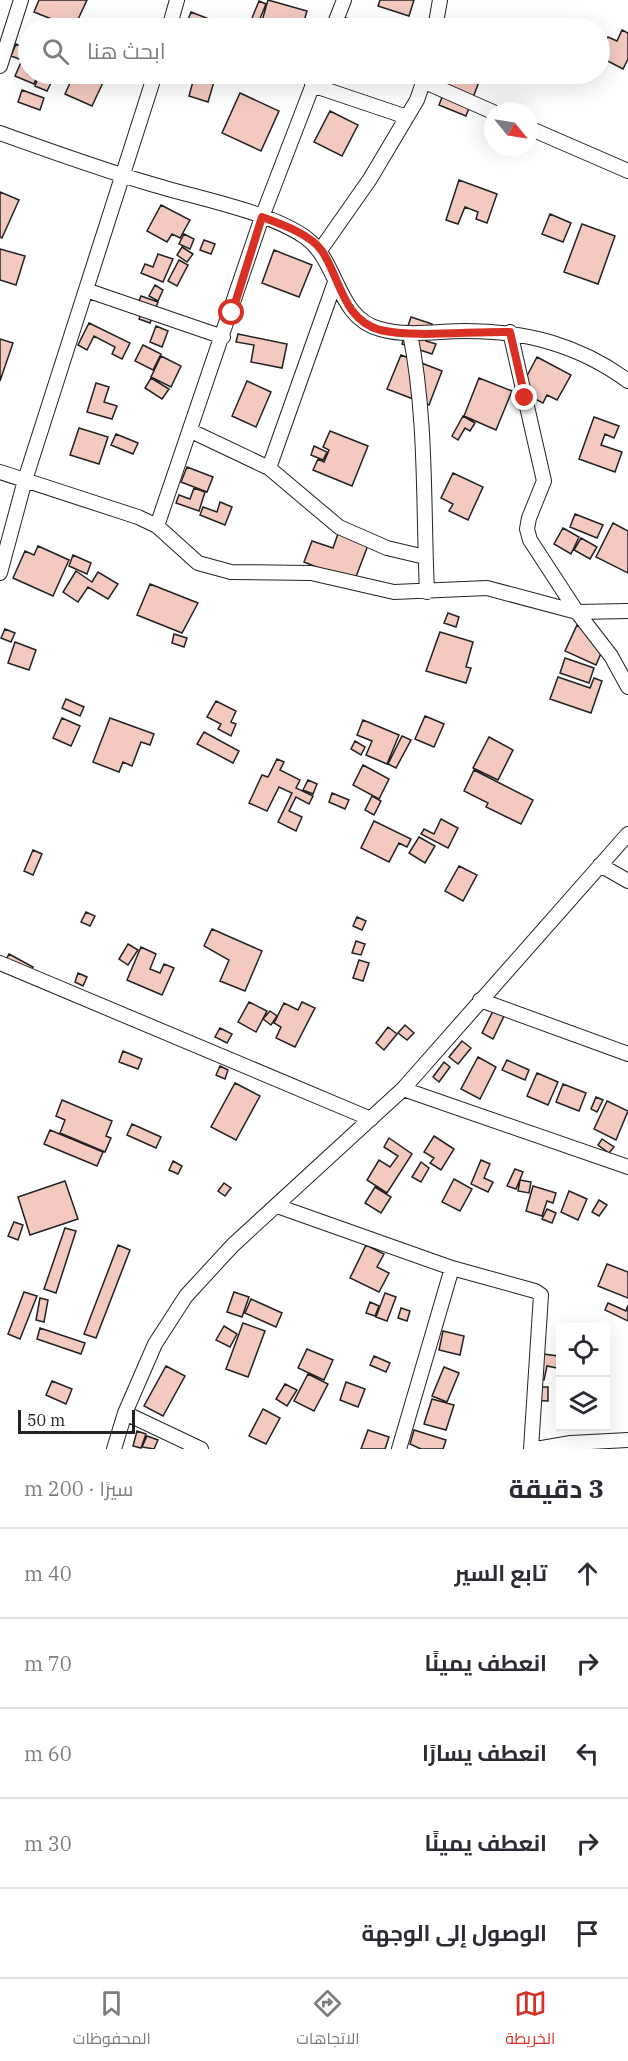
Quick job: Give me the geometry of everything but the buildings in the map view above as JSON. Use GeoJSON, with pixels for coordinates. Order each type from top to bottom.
{"type":"FeatureCollection","features":[{"type":"Feature","properties":{"kind":"street"},"geometry":{"type":"LineString","coordinates":[[0,66],[21,0]]}},
{"type":"Feature","properties":{"kind":"street"},"geometry":{"type":"LineString","coordinates":[[172,18],[177,0]]}},
{"type":"Feature","properties":{"kind":"street"},"geometry":{"type":"LineString","coordinates":[[337,18],[344,0]]}},
{"type":"Feature","properties":{"kind":"street"},"geometry":{"type":"LineString","coordinates":[[437,18],[440,0]]}},
{"type":"Feature","properties":{"kind":"street"},"geometry":{"type":"LineString","coordinates":[[0,573],[25,480],[151,84]]}},
{"type":"Feature","properties":{"kind":"street"},"geometry":{"type":"LineString","coordinates":[[158,526],[224,337],[262,217],[313,84]]}},
{"type":"Feature","properties":{"kind":"street"},"geometry":{"type":"LineString","coordinates":[[327,84],[406,117]]}},
{"type":"Feature","properties":{"kind":"street"},"geometry":{"type":"LineString","coordinates":[[321,249],[370,179],[423,84]]}},
{"type":"Feature","properties":{"kind":"street"},"geometry":{"type":"LineString","coordinates":[[438,84],[484,107]]}},
{"type":"Feature","properties":{"kind":"street"},"geometry":{"type":"LineString","coordinates":[[538,132],[628,171]]}},
{"type":"Feature","properties":{"kind":"street"},"geometry":{"type":"LineString","coordinates":[[0,133],[123,176],[262,217],[303,236],[321,249],[346,303],[361,321],[380,329],[410,333],[510,332],[560,343],[613,370],[628,381]]}},
{"type":"Feature","properties":{"kind":"street"},"geometry":{"type":"LineString","coordinates":[[269,468],[335,282]]}},
{"type":"Feature","properties":{"kind":"street"},"geometry":{"type":"LineString","coordinates":[[86,290],[224,337]]}},
{"type":"Feature","properties":{"kind":"street"},"geometry":{"type":"LineString","coordinates":[[510,332],[544,481],[529,518],[527,530],[530,540],[578,612],[611,656],[628,687]]}},
{"type":"Feature","properties":{"kind":"street"},"geometry":{"type":"LineString","coordinates":[[410,333],[419,377],[423,417],[427,592]]}},
{"type":"Feature","properties":{"kind":"street"},"geometry":{"type":"LineString","coordinates":[[191,431],[269,468],[339,527],[387,549],[425,557]]}},
{"type":"Feature","properties":{"kind":"street"},"geometry":{"type":"LineString","coordinates":[[0,472],[138,517],[158,526],[189,558],[210,567],[257,574],[311,573],[394,592],[427,592],[460,587],[487,588],[578,612],[628,611]]}},
{"type":"Feature","properties":{"kind":"street"},"geometry":{"type":"LineString","coordinates":[[114,1449],[125,1413],[155,1344],[186,1296],[233,1245],[404,1089],[628,834]]}},
{"type":"Feature","properties":{"kind":"street"},"geometry":{"type":"LineString","coordinates":[[600,865],[628,881]]}},
{"type":"Feature","properties":{"kind":"street"},"geometry":{"type":"LineString","coordinates":[[0,963],[370,1119]]}},
{"type":"Feature","properties":{"kind":"street"},"geometry":{"type":"LineString","coordinates":[[480,1000],[628,1054]]}},
{"type":"Feature","properties":{"kind":"street"},"geometry":{"type":"LineString","coordinates":[[404,1089],[628,1167]]}},
{"type":"Feature","properties":{"kind":"street"},"geometry":{"type":"LineString","coordinates":[[277,1206],[452,1268],[535,1291],[541,1295],[531,1449]]}},
{"type":"Feature","properties":{"kind":"street"},"geometry":{"type":"LineString","coordinates":[[399,1449],[452,1268]]}},
{"type":"Feature","properties":{"kind":"street"},"geometry":{"type":"LineString","coordinates":[[125,1413],[201,1449]]}},
{"type":"Feature","properties":{"kind":"street"},"geometry":{"type":"LineString","coordinates":[[536,1449],[571,1443],[628,1440]]}},
{"type":"Feature","properties":{"kind":"route"},"geometry":{"type":"LineString","coordinates":[[232,313],[262,217],[281,224],[321,249],[346,303],[361,321],[380,329],[410,333],[510,332],[525,398]]}}]}
